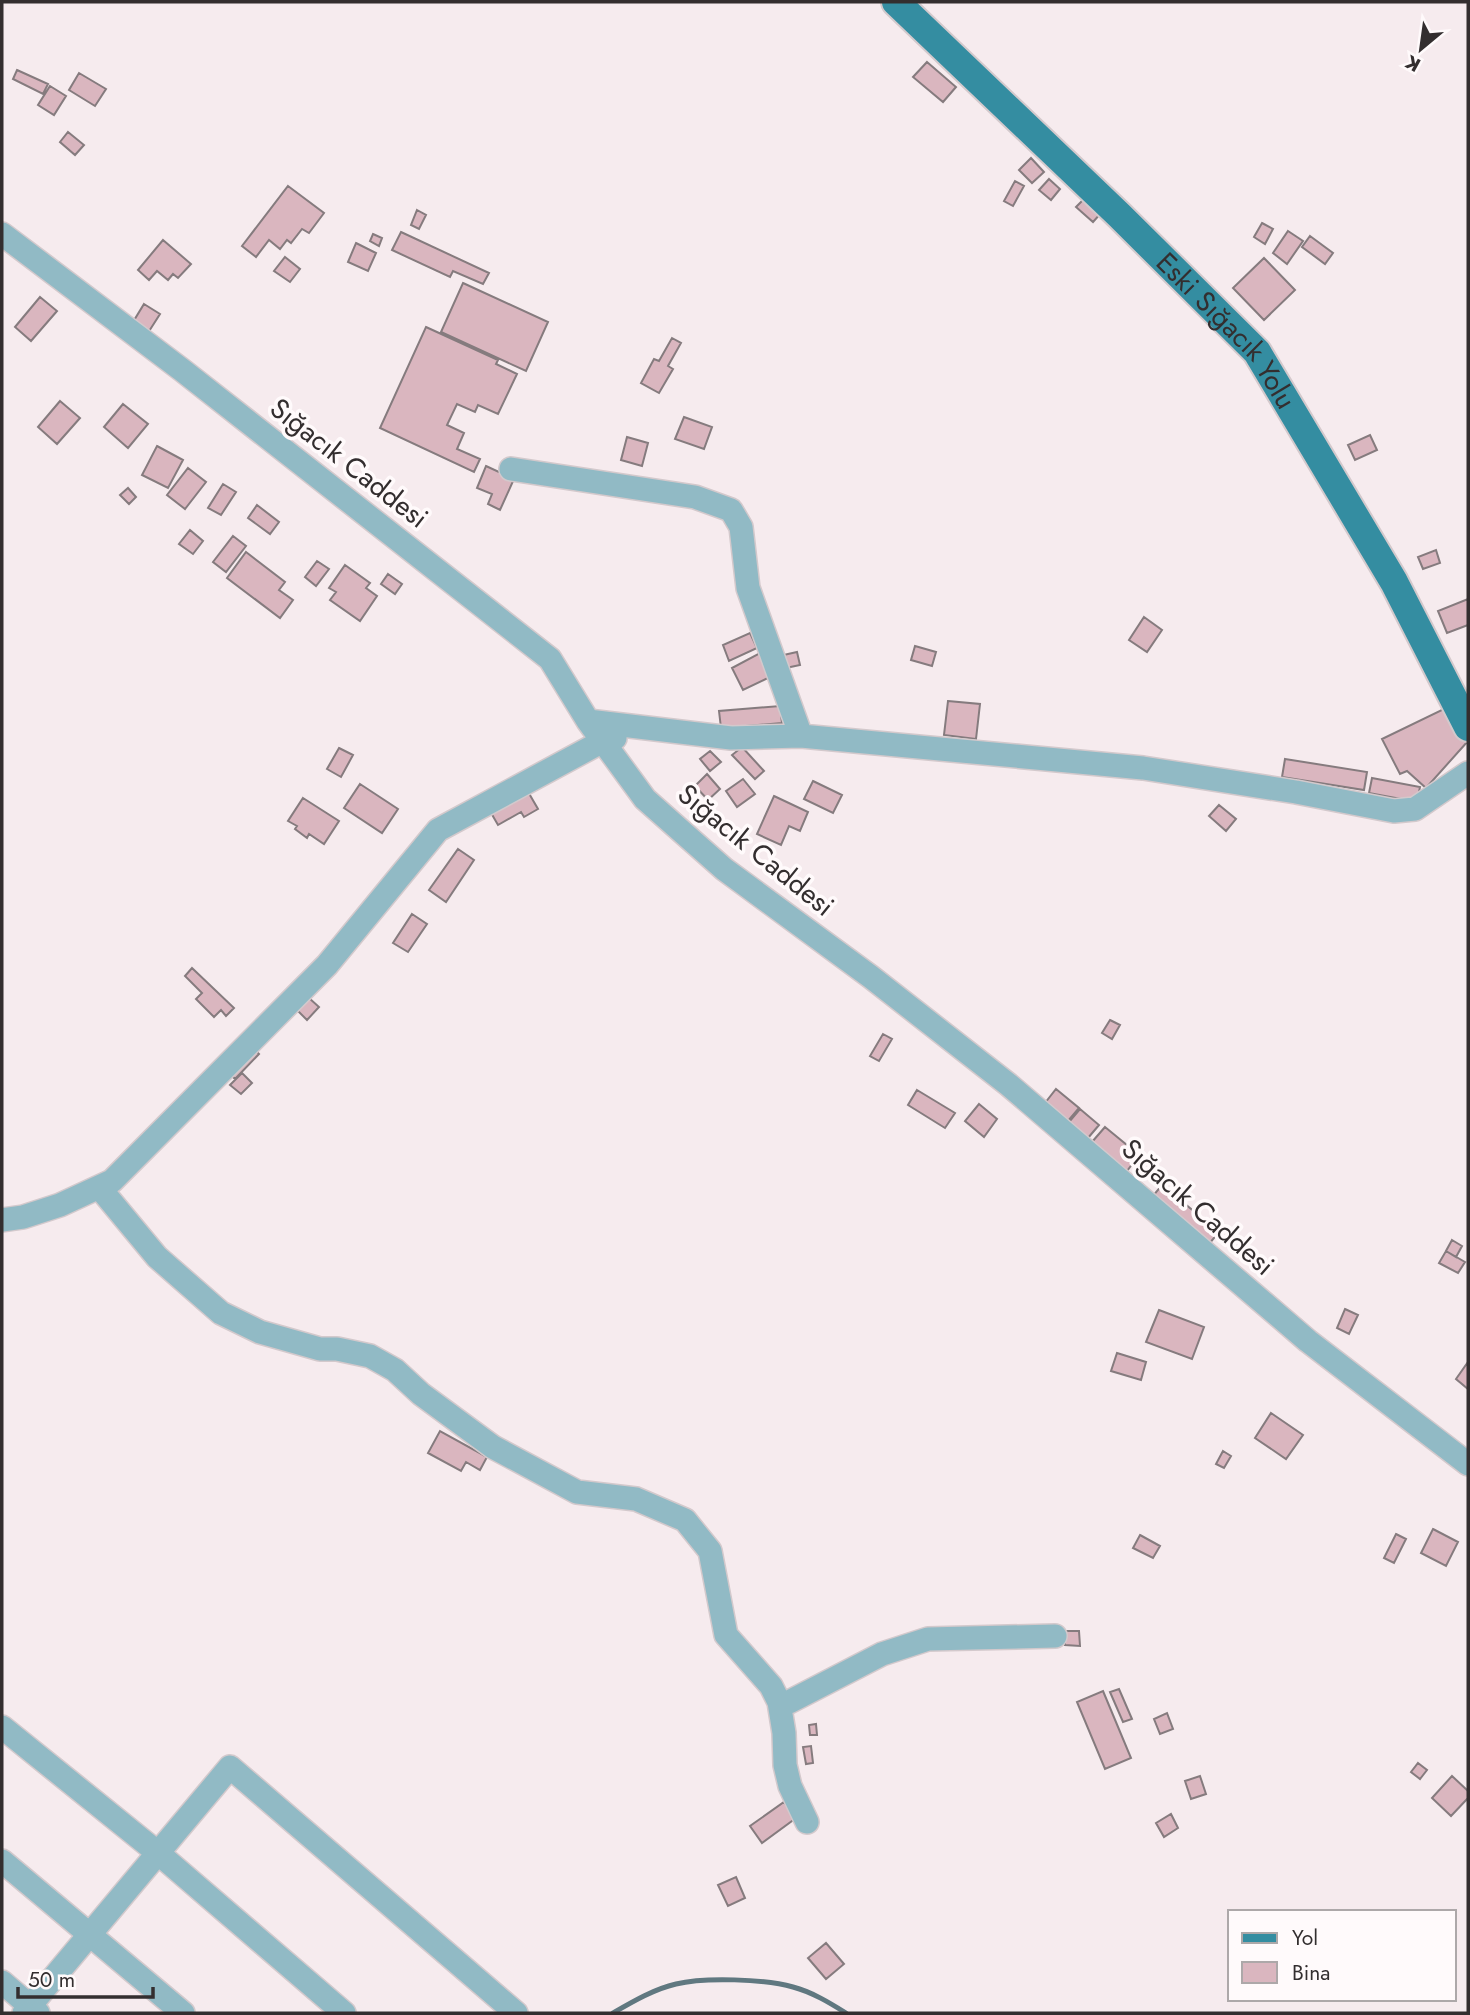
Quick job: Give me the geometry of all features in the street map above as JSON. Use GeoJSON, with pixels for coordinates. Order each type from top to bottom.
{"type":"FeatureCollection","features":[{"type":"Feature","properties":{"kind":"main road","name":"Eski Sığacık Yolu"},"geometry":{"type":"LineString","coordinates":[[896,2],[1119,215],[1257,352],[1394,582],[1466,716]]}},
{"type":"Feature","properties":{"kind":"street","name":"Sığacık Caddesi"},"geometry":{"type":"LineString","coordinates":[[2,234],[182,370],[550,659],[588,721],[645,799],[724,869],[871,977],[1009,1085],[1308,1341],[1468,1464]]}},
{"type":"Feature","properties":{"kind":"street"},"geometry":{"type":"LineString","coordinates":[[512,469],[695,497],[731,510],[741,527],[748,588],[801,736]]}},
{"type":"Feature","properties":{"kind":"street"},"geometry":{"type":"LineString","coordinates":[[588,721],[731,737],[801,736],[1143,768],[1296,792],[1394,811],[1415,810],[1468,772]]}},
{"type":"Feature","properties":{"kind":"street"},"geometry":{"type":"LineString","coordinates":[[2,1220],[23,1217],[60,1205],[112,1181],[327,964],[438,830],[603,741],[648,728]]}},
{"type":"Feature","properties":{"kind":"street"},"geometry":{"type":"LineString","coordinates":[[99,1187],[157,1257],[221,1313],[260,1332],[320,1349],[337,1349],[370,1356],[395,1370],[421,1394],[493,1447],[577,1492],[636,1499],[685,1520],[710,1551],[726,1635],[771,1686],[780,1704],[787,1775],[796,1802],[807,1822]]}},
{"type":"Feature","properties":{"kind":"street"},"geometry":{"type":"LineString","coordinates":[[780,1704],[789,1702],[882,1654],[928,1639],[1055,1636]]}},
{"type":"Feature","properties":{"kind":"street"},"geometry":{"type":"LineString","coordinates":[[2,1727],[158,1853],[344,2013]]}},
{"type":"Feature","properties":{"kind":"street"},"geometry":{"type":"LineString","coordinates":[[2,1982],[31,2011],[89,1935],[230,1767],[516,2013]]}},
{"type":"Feature","properties":{"kind":"street"},"geometry":{"type":"LineString","coordinates":[[2,1861],[183,2013]]}},
{"type":"Feature","properties":{"kind":"building"},"geometry":{"type":"Polygon","coordinates":[[[927,62],[956,87],[943,102],[913,77],[927,62]]]}},
{"type":"Feature","properties":{"kind":"building"},"geometry":{"type":"Polygon","coordinates":[[[17,70],[48,84],[43,94],[13,79],[17,70]]]}},
{"type":"Feature","properties":{"kind":"building"},"geometry":{"type":"Polygon","coordinates":[[[79,73],[106,89],[95,106],[69,90],[79,73]]]}},
{"type":"Feature","properties":{"kind":"building"},"geometry":{"type":"Polygon","coordinates":[[[50,86],[66,96],[54,115],[38,105],[50,86]]]}},
{"type":"Feature","properties":{"kind":"building"},"geometry":{"type":"Polygon","coordinates":[[[68,132],[84,145],[75,155],[60,142],[68,132]]]}},
{"type":"Feature","properties":{"kind":"building"},"geometry":{"type":"Polygon","coordinates":[[[1031,158],[1044,172],[1032,183],[1019,170],[1031,158]]]}},
{"type":"Feature","properties":{"kind":"building"},"geometry":{"type":"Polygon","coordinates":[[[1049,179],[1060,189],[1051,200],[1039,190],[1049,179]]]}},
{"type":"Feature","properties":{"kind":"building"},"geometry":{"type":"Polygon","coordinates":[[[1015,181],[1024,186],[1013,206],[1004,201],[1015,181]]]}},
{"type":"Feature","properties":{"kind":"building"},"geometry":{"type":"Polygon","coordinates":[[[288,186],[324,213],[309,233],[302,229],[291,243],[287,240],[280,249],[269,240],[256,257],[242,246],[288,186]]]}},
{"type":"Feature","properties":{"kind":"building"},"geometry":{"type":"Polygon","coordinates":[[[1085,198],[1101,213],[1093,222],[1076,207],[1085,198]]]}},
{"type":"Feature","properties":{"kind":"building"},"geometry":{"type":"Polygon","coordinates":[[[417,210],[426,215],[419,229],[411,225],[417,210]]]}},
{"type":"Feature","properties":{"kind":"building"},"geometry":{"type":"Polygon","coordinates":[[[1262,223],[1273,229],[1265,244],[1254,237],[1262,223]]]}},
{"type":"Feature","properties":{"kind":"building"},"geometry":{"type":"Polygon","coordinates":[[[1288,231],[1303,241],[1287,264],[1273,253],[1288,231]]]}},
{"type":"Feature","properties":{"kind":"building"},"geometry":{"type":"Polygon","coordinates":[[[401,232],[489,273],[483,284],[453,271],[450,277],[392,250],[401,232]]]}},
{"type":"Feature","properties":{"kind":"building"},"geometry":{"type":"Polygon","coordinates":[[[373,234],[382,238],[379,246],[370,241],[373,234]]]}},
{"type":"Feature","properties":{"kind":"building"},"geometry":{"type":"Polygon","coordinates":[[[1310,236],[1333,253],[1325,264],[1302,247],[1310,236]]]}},
{"type":"Feature","properties":{"kind":"building"},"geometry":{"type":"Polygon","coordinates":[[[163,240],[191,264],[178,278],[173,274],[168,280],[157,271],[149,280],[138,270],[163,240]]]}},
{"type":"Feature","properties":{"kind":"building"},"geometry":{"type":"Polygon","coordinates":[[[356,243],[376,253],[368,271],[348,262],[356,243]]]}},
{"type":"Feature","properties":{"kind":"building"},"geometry":{"type":"Polygon","coordinates":[[[285,257],[300,269],[290,282],[274,271],[285,257]]]}},
{"type":"Feature","properties":{"kind":"building"},"geometry":{"type":"Polygon","coordinates":[[[1264,258],[1295,290],[1264,320],[1233,288],[1264,258]]]}},
{"type":"Feature","properties":{"kind":"building"},"geometry":{"type":"Polygon","coordinates":[[[463,283],[548,322],[526,371],[441,332],[463,283]]]}},
{"type":"Feature","properties":{"kind":"building"},"geometry":{"type":"Polygon","coordinates":[[[40,297],[57,311],[31,341],[15,327],[40,297]]]}},
{"type":"Feature","properties":{"kind":"building"},"geometry":{"type":"Polygon","coordinates":[[[144,304],[160,314],[146,336],[130,327],[144,304]]]}},
{"type":"Feature","properties":{"kind":"building"},"geometry":{"type":"Polygon","coordinates":[[[426,327],[498,360],[496,364],[517,374],[498,414],[478,405],[475,412],[457,404],[447,425],[464,433],[457,449],[480,459],[474,472],[380,428],[426,327]]]}},
{"type":"Feature","properties":{"kind":"building"},"geometry":{"type":"Polygon","coordinates":[[[672,338],[681,343],[668,366],[673,369],[659,393],[641,383],[654,359],[659,361],[672,338]]]}},
{"type":"Feature","properties":{"kind":"building"},"geometry":{"type":"Polygon","coordinates":[[[60,401],[80,418],[57,444],[38,427],[60,401]]]}},
{"type":"Feature","properties":{"kind":"building"},"geometry":{"type":"Polygon","coordinates":[[[123,404],[148,424],[128,448],[104,427],[123,404]]]}},
{"type":"Feature","properties":{"kind":"building"},"geometry":{"type":"Polygon","coordinates":[[[684,417],[712,427],[704,449],[675,439],[684,417]]]}},
{"type":"Feature","properties":{"kind":"building"},"geometry":{"type":"Polygon","coordinates":[[[1370,435],[1377,450],[1355,460],[1348,445],[1370,435]]]}},
{"type":"Feature","properties":{"kind":"building"},"geometry":{"type":"Polygon","coordinates":[[[627,437],[648,443],[642,466],[621,460],[627,437]]]}},
{"type":"Feature","properties":{"kind":"building"},"geometry":{"type":"Polygon","coordinates":[[[157,446],[183,460],[168,488],[142,475],[157,446]]]}},
{"type":"Feature","properties":{"kind":"building"},"geometry":{"type":"Polygon","coordinates":[[[486,466],[514,479],[500,510],[488,504],[492,494],[477,488],[486,466]]]}},
{"type":"Feature","properties":{"kind":"building"},"geometry":{"type":"Polygon","coordinates":[[[188,468],[206,482],[185,509],[167,495],[188,468]]]}},
{"type":"Feature","properties":{"kind":"building"},"geometry":{"type":"Polygon","coordinates":[[[223,484],[236,492],[221,515],[208,508],[223,484]]]}},
{"type":"Feature","properties":{"kind":"building"},"geometry":{"type":"Polygon","coordinates":[[[128,488],[136,497],[129,504],[120,495],[128,488]]]}},
{"type":"Feature","properties":{"kind":"building"},"geometry":{"type":"Polygon","coordinates":[[[257,505],[279,522],[270,534],[248,518],[257,505]]]}},
{"type":"Feature","properties":{"kind":"building"},"geometry":{"type":"Polygon","coordinates":[[[190,530],[203,541],[193,554],[179,544],[190,530]]]}},
{"type":"Feature","properties":{"kind":"building"},"geometry":{"type":"Polygon","coordinates":[[[233,536],[246,546],[226,572],[213,562],[233,536]]]}},
{"type":"Feature","properties":{"kind":"building"},"geometry":{"type":"Polygon","coordinates":[[[1436,550],[1440,563],[1423,569],[1418,557],[1436,550]]]}},
{"type":"Feature","properties":{"kind":"building"},"geometry":{"type":"Polygon","coordinates":[[[246,552],[285,582],[279,590],[293,600],[280,618],[227,578],[246,552]]]}},
{"type":"Feature","properties":{"kind":"building"},"geometry":{"type":"Polygon","coordinates":[[[317,561],[329,569],[316,586],[305,577],[317,561]]]}},
{"type":"Feature","properties":{"kind":"building"},"geometry":{"type":"Polygon","coordinates":[[[345,565],[370,583],[366,588],[377,596],[360,621],[330,600],[336,592],[329,588],[345,565]]]}},
{"type":"Feature","properties":{"kind":"building"},"geometry":{"type":"Polygon","coordinates":[[[388,574],[402,584],[395,594],[381,584],[388,574]]]}},
{"type":"Feature","properties":{"kind":"building"},"geometry":{"type":"Polygon","coordinates":[[[1468,599],[1468,625],[1447,633],[1438,611],[1468,599]]]}},
{"type":"Feature","properties":{"kind":"building"},"geometry":{"type":"Polygon","coordinates":[[[1144,617],[1162,630],[1147,652],[1129,640],[1144,617]]]}},
{"type":"Feature","properties":{"kind":"building"},"geometry":{"type":"Polygon","coordinates":[[[750,633],[757,648],[729,661],[723,645],[750,633]]]}},
{"type":"Feature","properties":{"kind":"building"},"geometry":{"type":"Polygon","coordinates":[[[915,646],[936,652],[932,666],[911,660],[915,646]]]}},
{"type":"Feature","properties":{"kind":"building"},"geometry":{"type":"Polygon","coordinates":[[[797,652],[800,665],[781,669],[779,656],[797,652]]]}},
{"type":"Feature","properties":{"kind":"building"},"geometry":{"type":"Polygon","coordinates":[[[760,653],[772,676],[743,690],[732,668],[760,653]]]}},
{"type":"Feature","properties":{"kind":"building"},"geometry":{"type":"Polygon","coordinates":[[[948,701],[980,704],[976,739],[944,735],[948,701]]]}},
{"type":"Feature","properties":{"kind":"building"},"geometry":{"type":"Polygon","coordinates":[[[780,706],[782,723],[721,728],[719,711],[780,706]]]}},
{"type":"Feature","properties":{"kind":"building"},"geometry":{"type":"Polygon","coordinates":[[[1450,706],[1468,741],[1426,788],[1407,771],[1400,774],[1382,739],[1450,706]]]}},
{"type":"Feature","properties":{"kind":"building"},"geometry":{"type":"Polygon","coordinates":[[[742,747],[764,771],[755,779],[732,755],[742,747]]]}},
{"type":"Feature","properties":{"kind":"building"},"geometry":{"type":"Polygon","coordinates":[[[339,748],[353,755],[341,777],[327,769],[339,748]]]}},
{"type":"Feature","properties":{"kind":"building"},"geometry":{"type":"Polygon","coordinates":[[[710,751],[721,762],[710,771],[700,759],[710,751]]]}},
{"type":"Feature","properties":{"kind":"building"},"geometry":{"type":"Polygon","coordinates":[[[1285,759],[1367,772],[1364,790],[1282,777],[1285,759]]]}},
{"type":"Feature","properties":{"kind":"building"},"geometry":{"type":"Polygon","coordinates":[[[707,774],[720,789],[708,800],[695,786],[707,774]]]}},
{"type":"Feature","properties":{"kind":"building"},"geometry":{"type":"Polygon","coordinates":[[[1372,778],[1420,787],[1417,802],[1369,793],[1372,778]]]}},
{"type":"Feature","properties":{"kind":"building"},"geometry":{"type":"Polygon","coordinates":[[[743,779],[755,794],[737,807],[726,791],[743,779]]]}},
{"type":"Feature","properties":{"kind":"building"},"geometry":{"type":"Polygon","coordinates":[[[813,781],[842,795],[833,813],[804,799],[813,781]]]}},
{"type":"Feature","properties":{"kind":"building"},"geometry":{"type":"Polygon","coordinates":[[[360,784],[398,809],[382,833],[344,808],[360,784]]]}},
{"type":"Feature","properties":{"kind":"building"},"geometry":{"type":"Polygon","coordinates":[[[527,790],[538,809],[524,817],[521,812],[498,825],[490,811],[527,790]]]}},
{"type":"Feature","properties":{"kind":"building"},"geometry":{"type":"Polygon","coordinates":[[[774,796],[808,812],[800,831],[789,826],[781,845],[757,834],[774,796]]]}},
{"type":"Feature","properties":{"kind":"building"},"geometry":{"type":"Polygon","coordinates":[[[303,798],[339,821],[324,844],[309,834],[307,838],[295,829],[297,826],[288,821],[303,798]]]}},
{"type":"Feature","properties":{"kind":"building"},"geometry":{"type":"Polygon","coordinates":[[[1219,805],[1236,819],[1226,831],[1209,816],[1219,805]]]}},
{"type":"Feature","properties":{"kind":"building"},"geometry":{"type":"Polygon","coordinates":[[[458,849],[474,860],[446,902],[429,890],[458,849]]]}},
{"type":"Feature","properties":{"kind":"building"},"geometry":{"type":"Polygon","coordinates":[[[412,914],[427,924],[408,952],[393,943],[412,914]]]}},
{"type":"Feature","properties":{"kind":"building"},"geometry":{"type":"Polygon","coordinates":[[[192,968],[234,1008],[226,1016],[221,1010],[214,1017],[196,999],[202,993],[185,976],[192,968]]]}},
{"type":"Feature","properties":{"kind":"building"},"geometry":{"type":"Polygon","coordinates":[[[309,998],[319,1007],[307,1020],[297,1010],[309,998]]]}},
{"type":"Feature","properties":{"kind":"building"},"geometry":{"type":"Polygon","coordinates":[[[1110,1020],[1120,1025],[1112,1039],[1102,1033],[1110,1020]]]}},
{"type":"Feature","properties":{"kind":"building"},"geometry":{"type":"Polygon","coordinates":[[[883,1034],[892,1039],[879,1061],[870,1056],[883,1034]]]}},
{"type":"Feature","properties":{"kind":"building"},"geometry":{"type":"Polygon","coordinates":[[[251,1046],[259,1054],[235,1079],[227,1071],[251,1046]]]}},
{"type":"Feature","properties":{"kind":"building"},"geometry":{"type":"Polygon","coordinates":[[[242,1073],[252,1083],[241,1094],[230,1085],[242,1073]]]}},
{"type":"Feature","properties":{"kind":"building"},"geometry":{"type":"Polygon","coordinates":[[[1056,1089],[1079,1108],[1068,1121],[1045,1103],[1056,1089]]]}},
{"type":"Feature","properties":{"kind":"building"},"geometry":{"type":"Polygon","coordinates":[[[917,1090],[955,1113],[945,1128],[908,1105],[917,1090]]]}},
{"type":"Feature","properties":{"kind":"building"},"geometry":{"type":"Polygon","coordinates":[[[979,1104],[997,1119],[984,1137],[965,1121],[979,1104]]]}},
{"type":"Feature","properties":{"kind":"building"},"geometry":{"type":"Polygon","coordinates":[[[1080,1109],[1099,1125],[1088,1138],[1069,1122],[1080,1109]]]}},
{"type":"Feature","properties":{"kind":"building"},"geometry":{"type":"Polygon","coordinates":[[[1105,1127],[1139,1155],[1127,1171],[1092,1142],[1105,1127]]]}},
{"type":"Feature","properties":{"kind":"building"},"geometry":{"type":"Polygon","coordinates":[[[1162,1185],[1219,1232],[1209,1244],[1152,1197],[1162,1185]]]}},
{"type":"Feature","properties":{"kind":"building"},"geometry":{"type":"Polygon","coordinates":[[[1452,1240],[1462,1246],[1456,1257],[1446,1251],[1452,1240]]]}},
{"type":"Feature","properties":{"kind":"building"},"geometry":{"type":"Polygon","coordinates":[[[1446,1251],[1465,1262],[1458,1273],[1439,1263],[1446,1251]]]}},
{"type":"Feature","properties":{"kind":"building"},"geometry":{"type":"Polygon","coordinates":[[[1345,1309],[1358,1315],[1349,1334],[1337,1328],[1345,1309]]]}},
{"type":"Feature","properties":{"kind":"building"},"geometry":{"type":"Polygon","coordinates":[[[1159,1310],[1204,1327],[1192,1359],[1146,1342],[1159,1310]]]}},
{"type":"Feature","properties":{"kind":"building"},"geometry":{"type":"Polygon","coordinates":[[[1117,1353],[1146,1362],[1141,1380],[1111,1371],[1117,1353]]]}},
{"type":"Feature","properties":{"kind":"building"},"geometry":{"type":"Polygon","coordinates":[[[1468,1362],[1468,1389],[1456,1379],[1468,1362]]]}},
{"type":"Feature","properties":{"kind":"building"},"geometry":{"type":"Polygon","coordinates":[[[1271,1413],[1303,1435],[1286,1459],[1255,1438],[1271,1413]]]}},
{"type":"Feature","properties":{"kind":"building"},"geometry":{"type":"Polygon","coordinates":[[[440,1431],[487,1457],[480,1470],[466,1462],[461,1471],[428,1453],[440,1431]]]}},
{"type":"Feature","properties":{"kind":"building"},"geometry":{"type":"Polygon","coordinates":[[[1223,1451],[1231,1456],[1224,1468],[1216,1464],[1223,1451]]]}},
{"type":"Feature","properties":{"kind":"building"},"geometry":{"type":"Polygon","coordinates":[[[1433,1529],[1458,1542],[1446,1566],[1421,1553],[1433,1529]]]}},
{"type":"Feature","properties":{"kind":"building"},"geometry":{"type":"Polygon","coordinates":[[[1396,1534],[1406,1539],[1394,1563],[1384,1558],[1396,1534]]]}},
{"type":"Feature","properties":{"kind":"building"},"geometry":{"type":"Polygon","coordinates":[[[1140,1535],[1160,1546],[1153,1558],[1133,1548],[1140,1535]]]}},
{"type":"Feature","properties":{"kind":"building"},"geometry":{"type":"Polygon","coordinates":[[[1065,1631],[1079,1631],[1080,1646],[1065,1645],[1065,1631]]]}},
{"type":"Feature","properties":{"kind":"building"},"geometry":{"type":"Polygon","coordinates":[[[1119,1689],[1132,1719],[1123,1722],[1110,1692],[1119,1689]]]}},
{"type":"Feature","properties":{"kind":"building"},"geometry":{"type":"Polygon","coordinates":[[[1103,1691],[1131,1758],[1105,1769],[1077,1702],[1103,1691]]]}},
{"type":"Feature","properties":{"kind":"building"},"geometry":{"type":"Polygon","coordinates":[[[1167,1713],[1173,1729],[1160,1734],[1154,1719],[1167,1713]]]}},
{"type":"Feature","properties":{"kind":"building"},"geometry":{"type":"Polygon","coordinates":[[[816,1724],[817,1735],[810,1735],[809,1725],[816,1724]]]}},
{"type":"Feature","properties":{"kind":"building"},"geometry":{"type":"Polygon","coordinates":[[[811,1746],[813,1763],[806,1764],[803,1747],[811,1746]]]}},
{"type":"Feature","properties":{"kind":"building"},"geometry":{"type":"Polygon","coordinates":[[[1418,1763],[1427,1770],[1420,1779],[1411,1772],[1418,1763]]]}},
{"type":"Feature","properties":{"kind":"building"},"geometry":{"type":"Polygon","coordinates":[[[1200,1776],[1206,1794],[1191,1799],[1185,1781],[1200,1776]]]}},
{"type":"Feature","properties":{"kind":"building"},"geometry":{"type":"Polygon","coordinates":[[[1452,1776],[1468,1791],[1468,1798],[1451,1816],[1432,1798],[1452,1776]]]}},
{"type":"Feature","properties":{"kind":"building"},"geometry":{"type":"Polygon","coordinates":[[[784,1802],[796,1818],[762,1843],[750,1826],[784,1802]]]}},
{"type":"Feature","properties":{"kind":"building"},"geometry":{"type":"Polygon","coordinates":[[[1171,1814],[1178,1828],[1164,1837],[1156,1823],[1171,1814]]]}},
{"type":"Feature","properties":{"kind":"building"},"geometry":{"type":"Polygon","coordinates":[[[736,1877],[745,1898],[728,1906],[718,1885],[736,1877]]]}},
{"type":"Feature","properties":{"kind":"building"},"geometry":{"type":"Polygon","coordinates":[[[826,1943],[844,1964],[826,1979],[808,1958],[826,1943]]]}},
{"type":"Feature","properties":{"kind":"waterway"},"geometry":{"type":"LineString","coordinates":[[613,2013],[668,1986],[718,1980],[767,1982],[793,1987],[846,2013]]}}]}
